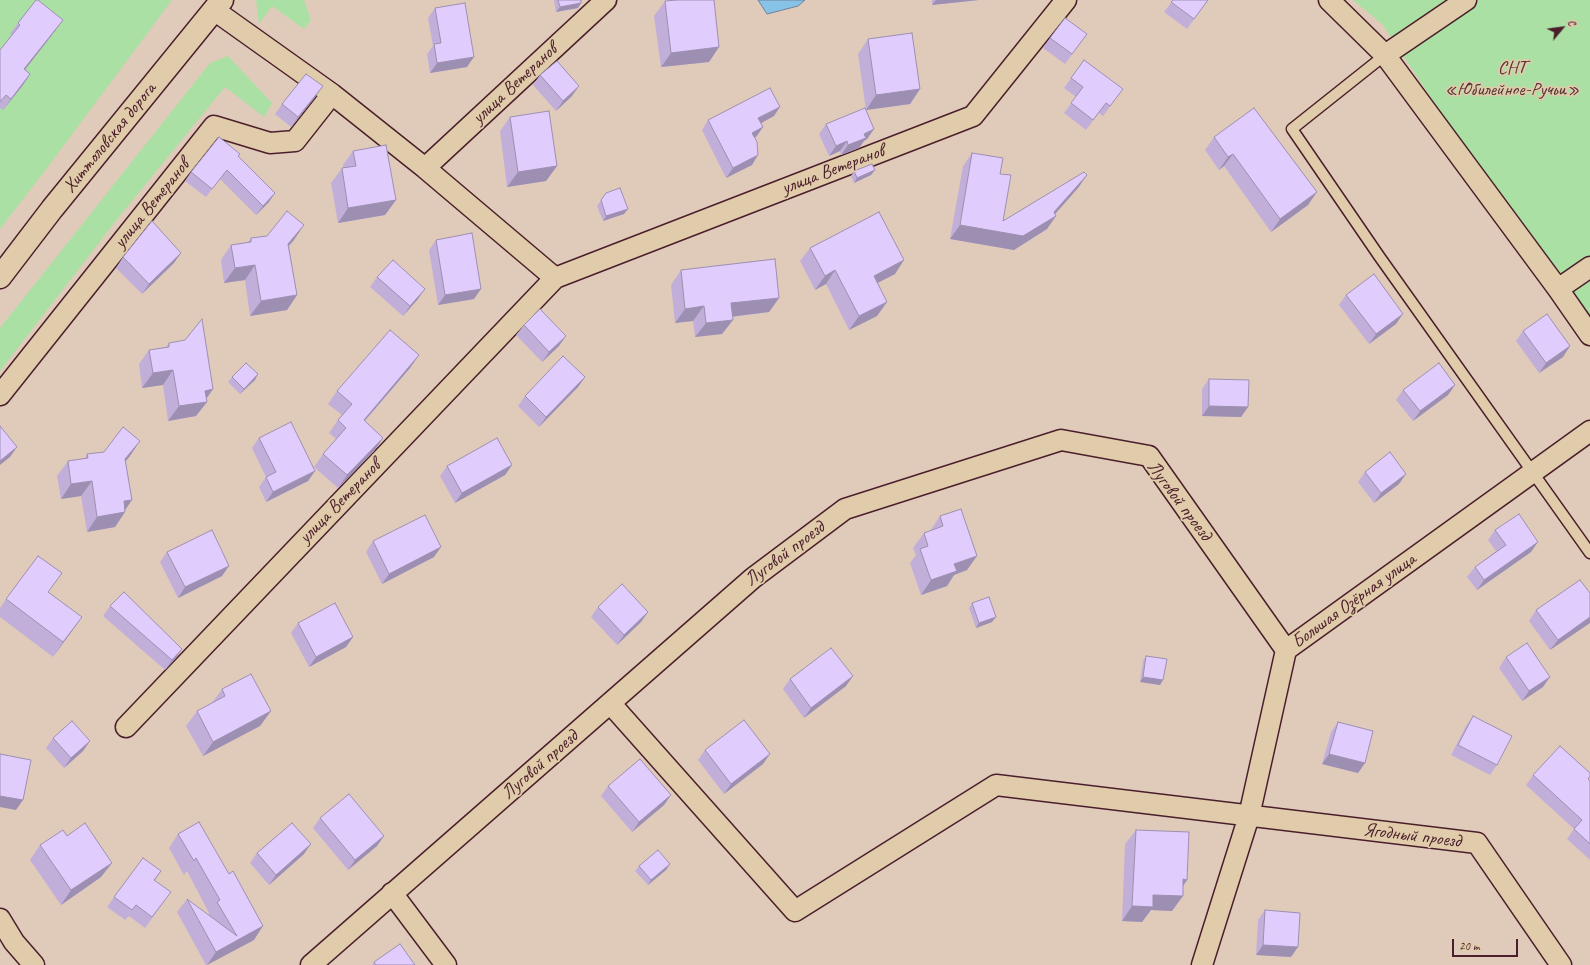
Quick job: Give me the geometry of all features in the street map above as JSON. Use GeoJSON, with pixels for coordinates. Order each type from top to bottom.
{"type":"FeatureCollection","features":[{"type":"Feature","properties":{"kind":"street","name":"улица Ветеранов"},"geometry":{"type":"LineString","coordinates":[[425,168],[606,0]]}},
{"type":"Feature","properties":{"kind":"street","name":"улица Ветеранов"},"geometry":{"type":"LineString","coordinates":[[126,727],[555,278],[973,116],[1066,0]]}},
{"type":"Feature","properties":{"kind":"street"},"geometry":{"type":"LineString","coordinates":[[1329,0],[1385,55],[1558,289],[1590,335]]}},
{"type":"Feature","properties":{"kind":"street"},"geometry":{"type":"LineString","coordinates":[[1385,55],[1466,0]]}},
{"type":"Feature","properties":{"kind":"street"},"geometry":{"type":"LineString","coordinates":[[218,5],[425,168],[555,278]]}},
{"type":"Feature","properties":{"kind":"street","name":"Хиттоловская дорога"},"geometry":{"type":"LineString","coordinates":[[0,277],[52,209],[218,5]]}},
{"type":"Feature","properties":{"kind":"street","name":"улица Ветеранов"},"geometry":{"type":"LineString","coordinates":[[0,395],[214,126],[270,143],[295,141],[332,94]]}},
{"type":"Feature","properties":{"kind":"street"},"geometry":{"type":"LineString","coordinates":[[1558,289],[1590,267]]}},
{"type":"Feature","properties":{"kind":"street","name":"Большая Озёрная улица"},"geometry":{"type":"LineString","coordinates":[[1202,965],[1249,816],[1286,650],[1590,431]]}},
{"type":"Feature","properties":{"kind":"street","name":"Луговой проезд"},"geometry":{"type":"LineString","coordinates":[[311,965],[753,578],[845,509],[1061,440],[1149,456],[1286,650]]}},
{"type":"Feature","properties":{"kind":"street","name":"Ягодный проезд"},"geometry":{"type":"LineString","coordinates":[[610,703],[795,911],[996,784],[1476,843],[1560,965]]}},
{"type":"Feature","properties":{"kind":"street"},"geometry":{"type":"LineString","coordinates":[[392,893],[446,965]]}},
{"type":"Feature","properties":{"kind":"street"},"geometry":{"type":"LineString","coordinates":[[0,919],[14,942],[34,965]]}},
{"type":"Feature","properties":{"kind":"lane"},"geometry":{"type":"LineString","coordinates":[[1385,55],[1292,129],[1590,553]]}},
{"type":"Feature","properties":{"kind":"green space"},"geometry":{"type":"Polygon","coordinates":[[[0,0],[172,0],[0,229],[0,0]]]}},
{"type":"Feature","properties":{"kind":"green space"},"geometry":{"type":"Polygon","coordinates":[[[256,0],[304,0],[311,20],[304,29],[272,6],[259,24],[256,0]]]}},
{"type":"Feature","properties":{"kind":"green space","name":"СНТ «Юбилейное-Ручьи»"},"geometry":{"type":"Polygon","coordinates":[[[1353,0],[1590,0],[1590,340],[1383,25],[1353,0]]]}},
{"type":"Feature","properties":{"kind":"green space"},"geometry":{"type":"Polygon","coordinates":[[[228,56],[272,103],[264,117],[225,87],[118,218],[0,371],[0,328],[210,63],[228,56]]]}},
{"type":"Feature","properties":{"kind":"water"},"geometry":{"type":"Polygon","coordinates":[[[758,0],[805,0],[798,6],[767,14],[758,0]]]}},
{"type":"Feature","properties":{"kind":"building"},"geometry":{"type":"Polygon","coordinates":[[[36,0],[63,20],[24,69],[30,74],[11,99],[6,95],[0,102],[0,50],[20,25],[18,23],[36,0]]]}},
{"type":"Feature","properties":{"kind":"building"},"geometry":{"type":"Polygon","coordinates":[[[558,0],[581,0],[581,3],[560,7],[558,0]]]}},
{"type":"Feature","properties":{"kind":"building"},"geometry":{"type":"Polygon","coordinates":[[[714,0],[719,47],[671,53],[665,1],[714,0]]]}},
{"type":"Feature","properties":{"kind":"building"},"geometry":{"type":"Polygon","coordinates":[[[1173,0],[1208,0],[1194,19],[1171,2],[1173,0]]]}},
{"type":"Feature","properties":{"kind":"building"},"geometry":{"type":"Polygon","coordinates":[[[465,3],[474,57],[437,63],[434,44],[441,43],[435,8],[465,3]]]}},
{"type":"Feature","properties":{"kind":"building"},"geometry":{"type":"Polygon","coordinates":[[[1065,18],[1087,34],[1072,54],[1050,38],[1065,18]]]}},
{"type":"Feature","properties":{"kind":"building"},"geometry":{"type":"Polygon","coordinates":[[[912,33],[920,89],[876,95],[868,39],[912,33]]]}},
{"type":"Feature","properties":{"kind":"building"},"geometry":{"type":"Polygon","coordinates":[[[1084,60],[1123,89],[1110,106],[1106,103],[1093,120],[1071,103],[1083,87],[1071,78],[1084,60]]]}},
{"type":"Feature","properties":{"kind":"building"},"geometry":{"type":"Polygon","coordinates":[[[557,61],[579,86],[563,101],[540,75],[557,61]]]}},
{"type":"Feature","properties":{"kind":"building"},"geometry":{"type":"Polygon","coordinates":[[[306,74],[323,86],[298,117],[282,104],[306,74]]]}},
{"type":"Feature","properties":{"kind":"building"},"geometry":{"type":"Polygon","coordinates":[[[770,88],[780,107],[758,118],[763,127],[752,133],[757,142],[758,155],[733,168],[708,120],[770,88]]]}},
{"type":"Feature","properties":{"kind":"building"},"geometry":{"type":"Polygon","coordinates":[[[865,108],[874,129],[864,134],[866,138],[848,145],[847,141],[836,146],[826,124],[865,108]]]}},
{"type":"Feature","properties":{"kind":"building"},"geometry":{"type":"Polygon","coordinates":[[[1254,108],[1317,192],[1280,219],[1233,154],[1228,157],[1214,137],[1254,108]]]}},
{"type":"Feature","properties":{"kind":"building"},"geometry":{"type":"Polygon","coordinates":[[[549,111],[557,166],[518,172],[510,117],[549,111]]]}},
{"type":"Feature","properties":{"kind":"building"},"geometry":{"type":"Polygon","coordinates":[[[219,137],[240,154],[238,156],[275,193],[263,206],[227,170],[212,189],[191,172],[219,137]]]}},
{"type":"Feature","properties":{"kind":"building"},"geometry":{"type":"Polygon","coordinates":[[[386,145],[396,200],[348,208],[342,168],[356,166],[353,151],[386,145]]]}},
{"type":"Feature","properties":{"kind":"building"},"geometry":{"type":"Polygon","coordinates":[[[972,153],[1003,158],[1000,174],[1011,175],[1003,221],[1084,172],[1087,175],[1054,212],[1056,216],[1023,236],[960,225],[972,153]]]}},
{"type":"Feature","properties":{"kind":"building"},"geometry":{"type":"Polygon","coordinates":[[[872,164],[875,170],[857,178],[854,171],[872,164]]]}},
{"type":"Feature","properties":{"kind":"building"},"geometry":{"type":"Polygon","coordinates":[[[620,188],[628,209],[606,216],[601,200],[606,193],[620,188]]]}},
{"type":"Feature","properties":{"kind":"building"},"geometry":{"type":"Polygon","coordinates":[[[287,211],[304,225],[288,244],[297,295],[261,301],[255,265],[235,268],[231,245],[251,242],[251,238],[267,236],[287,211]]]}},
{"type":"Feature","properties":{"kind":"building"},"geometry":{"type":"Polygon","coordinates":[[[879,212],[904,260],[874,276],[887,302],[859,316],[835,270],[825,276],[810,248],[879,212]]]}},
{"type":"Feature","properties":{"kind":"building"},"geometry":{"type":"Polygon","coordinates":[[[152,221],[181,253],[149,284],[123,257],[152,221]]]}},
{"type":"Feature","properties":{"kind":"building"},"geometry":{"type":"Polygon","coordinates":[[[472,233],[481,289],[445,295],[436,240],[472,233]]]}},
{"type":"Feature","properties":{"kind":"building"},"geometry":{"type":"Polygon","coordinates":[[[775,259],[779,298],[731,303],[733,320],[706,323],[704,306],[685,309],[681,270],[775,259]]]}},
{"type":"Feature","properties":{"kind":"building"},"geometry":{"type":"Polygon","coordinates":[[[393,260],[425,289],[410,306],[377,277],[393,260]]]}},
{"type":"Feature","properties":{"kind":"building"},"geometry":{"type":"Polygon","coordinates":[[[1374,274],[1403,314],[1376,334],[1346,295],[1374,274]]]}},
{"type":"Feature","properties":{"kind":"building"},"geometry":{"type":"Polygon","coordinates":[[[540,309],[566,336],[549,352],[524,325],[540,309]]]}},
{"type":"Feature","properties":{"kind":"building"},"geometry":{"type":"Polygon","coordinates":[[[1547,314],[1570,346],[1546,363],[1523,331],[1547,314]]]}},
{"type":"Feature","properties":{"kind":"building"},"geometry":{"type":"Polygon","coordinates":[[[202,319],[213,389],[205,391],[207,402],[179,406],[173,370],[153,373],[149,350],[169,347],[169,343],[185,340],[202,319]]]}},
{"type":"Feature","properties":{"kind":"building"},"geometry":{"type":"Polygon","coordinates":[[[390,330],[419,355],[364,420],[383,438],[347,475],[323,454],[346,428],[338,420],[352,404],[337,391],[390,330]]]}},
{"type":"Feature","properties":{"kind":"building"},"geometry":{"type":"Polygon","coordinates":[[[563,356],[585,377],[546,417],[525,396],[563,356]]]}},
{"type":"Feature","properties":{"kind":"building"},"geometry":{"type":"Polygon","coordinates":[[[246,363],[258,374],[244,389],[232,377],[246,363]]]}},
{"type":"Feature","properties":{"kind":"building"},"geometry":{"type":"Polygon","coordinates":[[[1439,363],[1455,385],[1420,411],[1403,390],[1439,363]]]}},
{"type":"Feature","properties":{"kind":"building"},"geometry":{"type":"Polygon","coordinates":[[[1209,379],[1249,380],[1248,407],[1209,406],[1209,379]]]}},
{"type":"Feature","properties":{"kind":"building"},"geometry":{"type":"Polygon","coordinates":[[[291,422],[315,471],[273,492],[266,477],[276,472],[259,438],[291,422]]]}},
{"type":"Feature","properties":{"kind":"building"},"geometry":{"type":"Polygon","coordinates":[[[0,426],[17,447],[0,461],[0,426]]]}},
{"type":"Feature","properties":{"kind":"building"},"geometry":{"type":"Polygon","coordinates":[[[123,427],[140,441],[125,459],[132,500],[124,501],[125,512],[97,517],[92,481],[71,484],[68,461],[88,458],[87,454],[104,452],[123,427]]]}},
{"type":"Feature","properties":{"kind":"building"},"geometry":{"type":"Polygon","coordinates":[[[497,438],[512,465],[462,493],[447,466],[497,438]]]}},
{"type":"Feature","properties":{"kind":"building"},"geometry":{"type":"Polygon","coordinates":[[[1390,452],[1406,474],[1381,493],[1365,472],[1390,452]]]}},
{"type":"Feature","properties":{"kind":"building"},"geometry":{"type":"Polygon","coordinates":[[[961,509],[977,556],[954,564],[957,571],[931,580],[920,549],[928,546],[924,533],[943,526],[940,516],[961,509]]]}},
{"type":"Feature","properties":{"kind":"building"},"geometry":{"type":"Polygon","coordinates":[[[1519,514],[1538,542],[1484,580],[1475,567],[1506,545],[1495,530],[1519,514]]]}},
{"type":"Feature","properties":{"kind":"building"},"geometry":{"type":"Polygon","coordinates":[[[425,515],[441,547],[389,574],[373,541],[425,515]]]}},
{"type":"Feature","properties":{"kind":"building"},"geometry":{"type":"Polygon","coordinates":[[[212,530],[229,566],[185,587],[167,552],[212,530]]]}},
{"type":"Feature","properties":{"kind":"building"},"geometry":{"type":"Polygon","coordinates":[[[38,556],[62,573],[48,592],[82,617],[63,642],[6,599],[38,556]]]}},
{"type":"Feature","properties":{"kind":"building"},"geometry":{"type":"Polygon","coordinates":[[[1580,580],[1590,593],[1590,617],[1558,640],[1536,610],[1580,580]]]}},
{"type":"Feature","properties":{"kind":"building"},"geometry":{"type":"Polygon","coordinates":[[[622,584],[648,612],[624,635],[598,607],[622,584]]]}},
{"type":"Feature","properties":{"kind":"building"},"geometry":{"type":"Polygon","coordinates":[[[124,592],[182,649],[172,660],[110,606],[124,592]]]}},
{"type":"Feature","properties":{"kind":"building"},"geometry":{"type":"Polygon","coordinates":[[[989,597],[996,617],[979,623],[972,603],[989,597]]]}},
{"type":"Feature","properties":{"kind":"building"},"geometry":{"type":"Polygon","coordinates":[[[335,603],[353,637],[316,657],[298,623],[335,603]]]}},
{"type":"Feature","properties":{"kind":"building"},"geometry":{"type":"Polygon","coordinates":[[[1527,643],[1550,677],[1529,691],[1506,657],[1527,643]]]}},
{"type":"Feature","properties":{"kind":"building"},"geometry":{"type":"Polygon","coordinates":[[[831,648],[853,676],[811,708],[790,679],[831,648]]]}},
{"type":"Feature","properties":{"kind":"building"},"geometry":{"type":"Polygon","coordinates":[[[1146,656],[1167,659],[1163,680],[1143,677],[1146,656]]]}},
{"type":"Feature","properties":{"kind":"building"},"geometry":{"type":"Polygon","coordinates":[[[251,674],[271,711],[213,742],[197,711],[225,696],[222,689],[251,674]]]}},
{"type":"Feature","properties":{"kind":"building"},"geometry":{"type":"Polygon","coordinates":[[[1473,716],[1512,736],[1497,765],[1458,745],[1473,716]]]}},
{"type":"Feature","properties":{"kind":"building"},"geometry":{"type":"Polygon","coordinates":[[[744,720],[770,754],[731,784],[705,750],[744,720]]]}},
{"type":"Feature","properties":{"kind":"building"},"geometry":{"type":"Polygon","coordinates":[[[72,721],[90,741],[71,758],[53,738],[72,721]]]}},
{"type":"Feature","properties":{"kind":"building"},"geometry":{"type":"Polygon","coordinates":[[[1338,722],[1373,731],[1365,763],[1329,754],[1338,722]]]}},
{"type":"Feature","properties":{"kind":"building"},"geometry":{"type":"Polygon","coordinates":[[[1560,746],[1590,773],[1588,779],[1590,781],[1590,844],[1574,829],[1582,820],[1533,775],[1560,746]]]}},
{"type":"Feature","properties":{"kind":"building"},"geometry":{"type":"Polygon","coordinates":[[[0,754],[31,760],[23,800],[0,796],[0,754]]]}},
{"type":"Feature","properties":{"kind":"building"},"geometry":{"type":"Polygon","coordinates":[[[640,759],[671,795],[639,822],[608,786],[640,759]]]}},
{"type":"Feature","properties":{"kind":"building"},"geometry":{"type":"Polygon","coordinates":[[[349,794],[384,836],[355,860],[320,818],[349,794]]]}},
{"type":"Feature","properties":{"kind":"building"},"geometry":{"type":"Polygon","coordinates":[[[199,822],[229,874],[233,871],[263,926],[216,952],[187,899],[237,936],[217,902],[220,900],[196,858],[194,861],[178,834],[199,822]]]}},
{"type":"Feature","properties":{"kind":"building"},"geometry":{"type":"Polygon","coordinates":[[[85,823],[112,863],[71,890],[40,845],[63,830],[67,836],[85,823]]]}},
{"type":"Feature","properties":{"kind":"building"},"geometry":{"type":"Polygon","coordinates":[[[292,823],[311,844],[276,875],[257,853],[292,823]]]}},
{"type":"Feature","properties":{"kind":"building"},"geometry":{"type":"Polygon","coordinates":[[[1136,830],[1189,832],[1187,880],[1183,879],[1183,896],[1153,895],[1153,907],[1132,906],[1136,830]]]}},
{"type":"Feature","properties":{"kind":"building"},"geometry":{"type":"Polygon","coordinates":[[[658,850],[670,864],[651,880],[639,866],[658,850]]]}},
{"type":"Feature","properties":{"kind":"building"},"geometry":{"type":"Polygon","coordinates":[[[143,858],[161,871],[154,880],[171,892],[152,917],[136,905],[132,910],[114,897],[143,858]]]}},
{"type":"Feature","properties":{"kind":"building"},"geometry":{"type":"Polygon","coordinates":[[[1265,910],[1300,913],[1298,947],[1263,945],[1265,910]]]}},
{"type":"Feature","properties":{"kind":"building"},"geometry":{"type":"Polygon","coordinates":[[[400,944],[415,965],[376,965],[374,962],[400,944]]]}}]}
